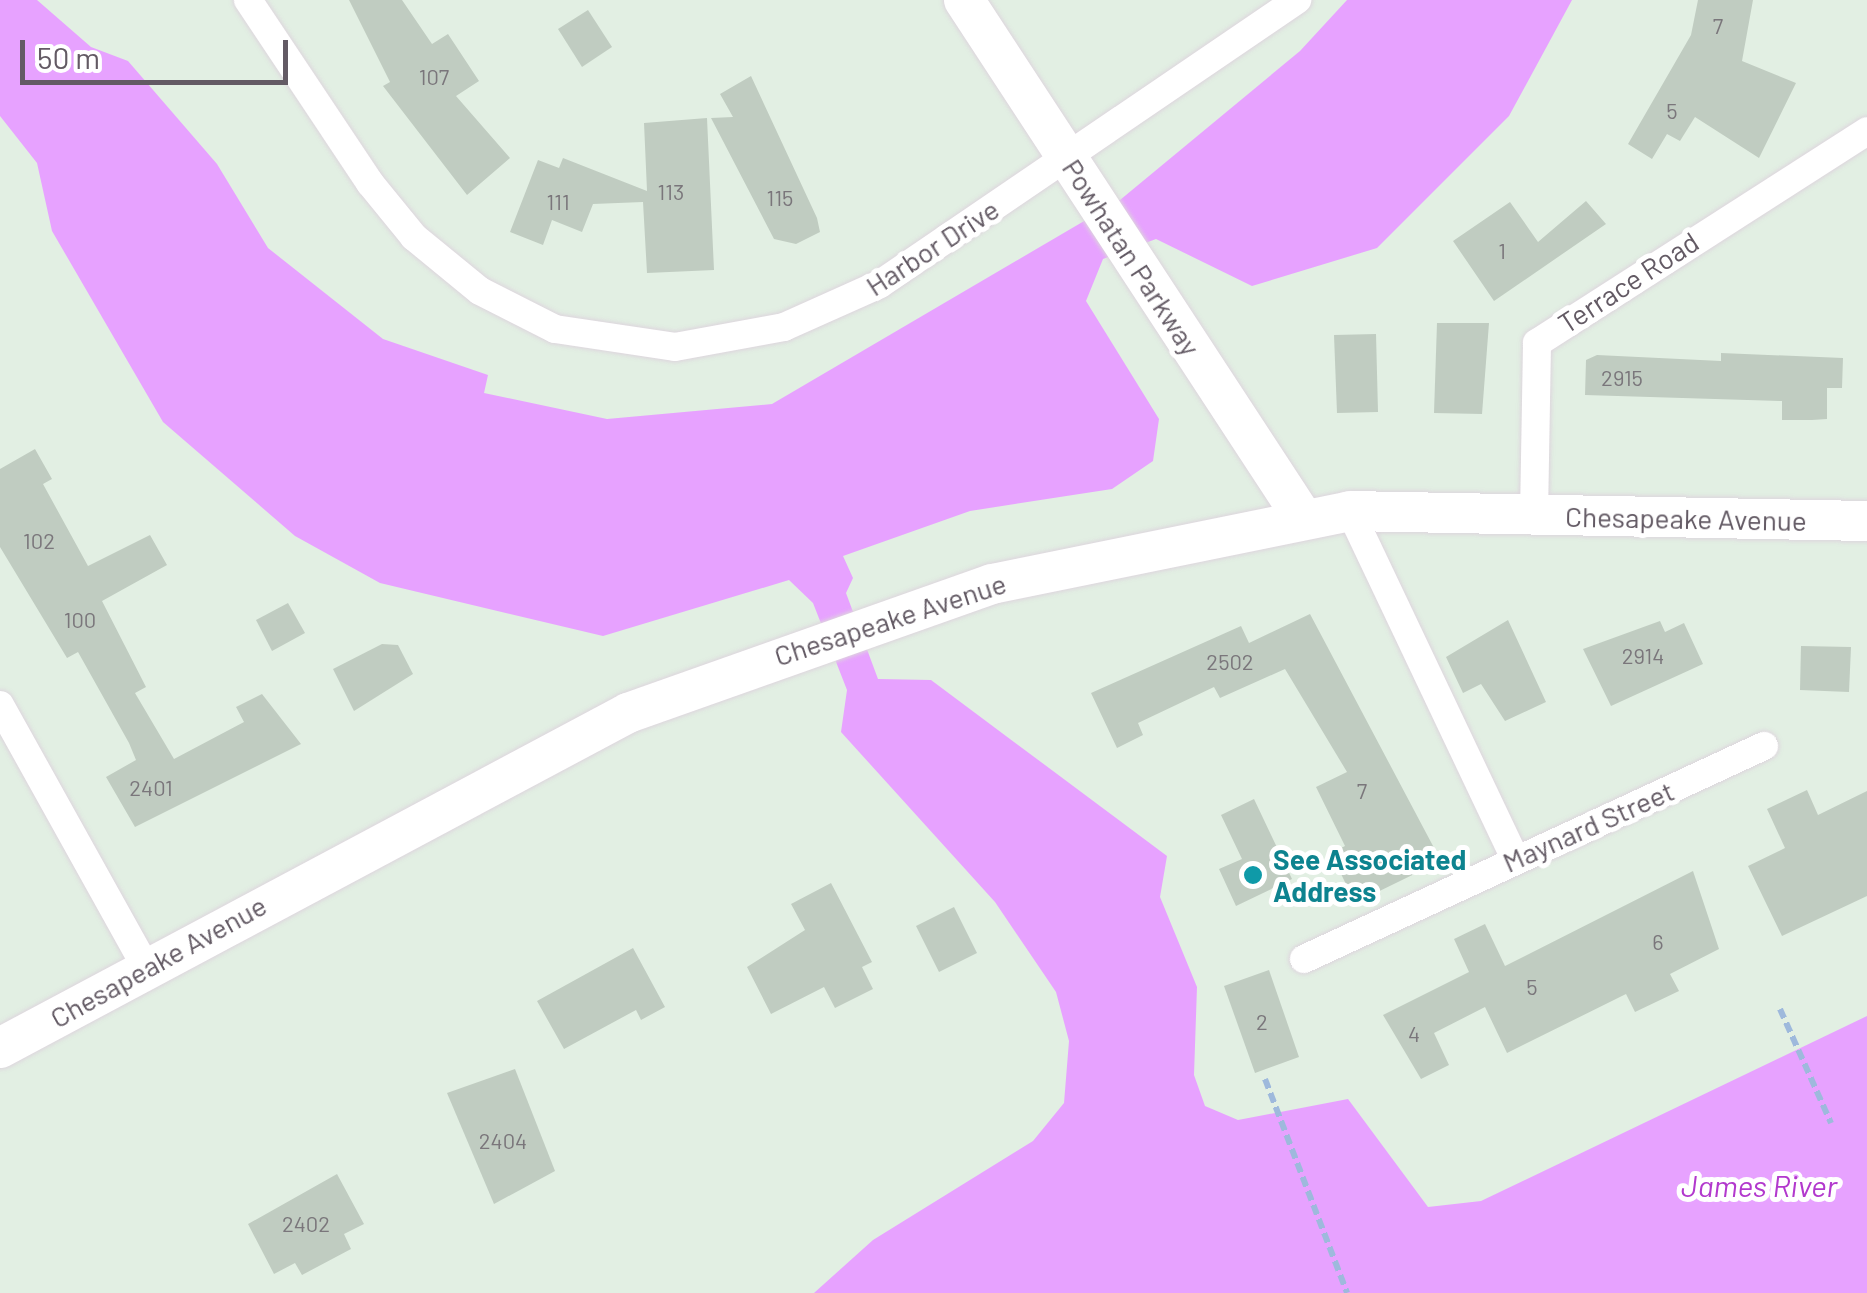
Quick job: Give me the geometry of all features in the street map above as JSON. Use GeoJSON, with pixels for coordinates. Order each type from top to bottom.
{"type":"FeatureCollection","features":[{"type":"Feature","properties":{"kind":"main road","name":"Powhatan Parkway"},"geometry":{"type":"LineString","coordinates":[[964,0],[1301,514]]}},
{"type":"Feature","properties":{"kind":"main road","name":"Chesapeake Avenue"},"geometry":{"type":"LineString","coordinates":[[0,1048],[567,741],[814,643],[992,584],[1301,514],[1350,511],[1867,521]]}},
{"type":"Feature","properties":{"kind":"street","name":"Harbor Drive"},"geometry":{"type":"LineString","coordinates":[[248,0],[414,237],[480,292],[556,329],[676,346],[784,327],[880,284],[1297,0]]}},
{"type":"Feature","properties":{"kind":"street","name":"Terrace Road"},"geometry":{"type":"LineString","coordinates":[[1534,516],[1537,343],[1867,132]]}},
{"type":"Feature","properties":{"kind":"street"},"geometry":{"type":"LineString","coordinates":[[1350,511],[1515,859]]}},
{"type":"Feature","properties":{"kind":"street"},"geometry":{"type":"LineString","coordinates":[[0,705],[146,967]]}},
{"type":"Feature","properties":{"kind":"street","name":"Maynard Street"},"geometry":{"type":"LineString","coordinates":[[1304,960],[1764,746]]}},
{"type":"Feature","properties":{"kind":"path"},"geometry":{"type":"LineString","coordinates":[[1780,1009],[1831,1123]]}},
{"type":"Feature","properties":{"kind":"path"},"geometry":{"type":"LineString","coordinates":[[1265,1080],[1347,1293]]}},
{"type":"Feature","properties":{"kind":"water","name":"James River"},"geometry":{"type":"Polygon","coordinates":[[[0,0],[37,0],[91,47],[128,61],[217,164],[268,248],[383,339],[488,375],[484,393],[607,419],[772,404],[1120,200],[1300,51],[1347,0],[1572,0],[1509,116],[1377,248],[1252,286],[1156,239],[1103,259],[1086,301],[1159,419],[1153,461],[1112,489],[970,511],[843,556],[853,578],[846,593],[878,679],[931,680],[1167,856],[1160,897],[1197,987],[1194,1075],[1205,1106],[1238,1120],[1348,1099],[1428,1207],[1481,1201],[1867,1016],[1867,1293],[814,1293],[873,1240],[1033,1141],[1064,1103],[1069,1041],[1056,992],[995,902],[841,732],[847,690],[813,603],[789,580],[603,636],[380,583],[295,536],[163,422],[52,231],[37,163],[0,116],[0,0]]]}},
{"type":"Feature","properties":{"kind":"building"},"geometry":{"type":"Polygon","coordinates":[[[349,0],[402,0],[432,44],[448,34],[479,81],[456,96],[510,158],[467,195],[383,86],[390,82],[349,0]]]}},
{"type":"Feature","properties":{"kind":"building"},"geometry":{"type":"Polygon","coordinates":[[[1698,0],[1753,0],[1742,61],[1796,83],[1759,158],[1695,117],[1680,141],[1667,134],[1652,159],[1628,144],[1691,35],[1698,0]]]}},
{"type":"Feature","properties":{"kind":"building"},"geometry":{"type":"Polygon","coordinates":[[[588,10],[612,47],[582,67],[558,29],[588,10]]]}},
{"type":"Feature","properties":{"kind":"building"},"geometry":{"type":"Polygon","coordinates":[[[751,76],[817,218],[820,232],[796,244],[774,239],[711,118],[733,117],[720,94],[751,76]]]}},
{"type":"Feature","properties":{"kind":"building"},"geometry":{"type":"Polygon","coordinates":[[[707,118],[714,270],[647,273],[643,202],[593,204],[582,232],[552,220],[543,245],[510,232],[538,160],[559,168],[563,158],[647,191],[644,123],[707,118]]]}},
{"type":"Feature","properties":{"kind":"building"},"geometry":{"type":"Polygon","coordinates":[[[1586,201],[1606,224],[1494,301],[1453,241],[1510,202],[1538,242],[1586,201]]]}},
{"type":"Feature","properties":{"kind":"building"},"geometry":{"type":"Polygon","coordinates":[[[1437,323],[1489,323],[1482,414],[1434,413],[1437,323]]]}},
{"type":"Feature","properties":{"kind":"building"},"geometry":{"type":"Polygon","coordinates":[[[1376,334],[1378,412],[1337,413],[1334,335],[1376,334]]]}},
{"type":"Feature","properties":{"kind":"building"},"geometry":{"type":"Polygon","coordinates":[[[1721,353],[1843,358],[1842,388],[1827,388],[1827,419],[1812,420],[1782,420],[1782,401],[1585,395],[1586,360],[1597,355],[1721,361],[1721,353]]]}},
{"type":"Feature","properties":{"kind":"building"},"geometry":{"type":"Polygon","coordinates":[[[35,449],[52,479],[43,484],[88,566],[150,535],[167,565],[102,601],[146,687],[135,693],[174,759],[244,722],[236,707],[262,694],[301,744],[135,827],[106,777],[136,760],[129,743],[78,652],[67,658],[0,547],[0,469],[35,449]]]}},
{"type":"Feature","properties":{"kind":"building"},"geometry":{"type":"Polygon","coordinates":[[[288,603],[305,633],[272,651],[256,620],[288,603]]]}},
{"type":"Feature","properties":{"kind":"building"},"geometry":{"type":"Polygon","coordinates":[[[1310,614],[1441,861],[1355,903],[1331,853],[1345,846],[1316,787],[1347,772],[1285,669],[1220,698],[1214,687],[1138,723],[1143,735],[1117,748],[1091,693],[1241,626],[1249,643],[1310,614]]]}},
{"type":"Feature","properties":{"kind":"building"},"geometry":{"type":"Polygon","coordinates":[[[1508,620],[1546,702],[1505,721],[1481,684],[1463,693],[1446,657],[1508,620]]]}},
{"type":"Feature","properties":{"kind":"building"},"geometry":{"type":"Polygon","coordinates":[[[1660,621],[1665,632],[1684,623],[1703,664],[1611,706],[1583,649],[1660,621]]]}},
{"type":"Feature","properties":{"kind":"building"},"geometry":{"type":"Polygon","coordinates":[[[382,644],[398,645],[413,674],[354,711],[333,669],[382,644]]]}},
{"type":"Feature","properties":{"kind":"building"},"geometry":{"type":"Polygon","coordinates":[[[1801,646],[1851,647],[1849,692],[1800,690],[1801,646]]]}},
{"type":"Feature","properties":{"kind":"building"},"geometry":{"type":"Polygon","coordinates":[[[1807,790],[1818,815],[1867,791],[1867,896],[1782,936],[1748,866],[1785,848],[1767,809],[1807,790]]]}},
{"type":"Feature","properties":{"kind":"building"},"geometry":{"type":"Polygon","coordinates":[[[1254,799],[1292,879],[1236,906],[1219,869],[1242,859],[1221,815],[1254,799]]]}},
{"type":"Feature","properties":{"kind":"building"},"geometry":{"type":"Polygon","coordinates":[[[1693,871],[1719,949],[1670,974],[1679,991],[1635,1012],[1626,994],[1507,1053],[1485,1007],[1434,1033],[1449,1065],[1421,1079],[1383,1015],[1469,972],[1454,939],[1485,924],[1505,966],[1693,871]]]}},
{"type":"Feature","properties":{"kind":"building"},"geometry":{"type":"Polygon","coordinates":[[[831,883],[872,962],[862,967],[873,989],[835,1008],[824,987],[771,1014],[747,967],[805,930],[791,904],[831,883]]]}},
{"type":"Feature","properties":{"kind":"building"},"geometry":{"type":"Polygon","coordinates":[[[954,907],[977,953],[939,972],[916,926],[954,907]]]}},
{"type":"Feature","properties":{"kind":"building"},"geometry":{"type":"Polygon","coordinates":[[[633,948],[665,1007],[641,1020],[636,1010],[564,1049],[537,1001],[633,948]]]}},
{"type":"Feature","properties":{"kind":"building"},"geometry":{"type":"Polygon","coordinates":[[[1269,970],[1299,1057],[1255,1073],[1224,986],[1269,970]]]}},
{"type":"Feature","properties":{"kind":"building"},"geometry":{"type":"Polygon","coordinates":[[[515,1069],[555,1171],[494,1204],[447,1093],[515,1069]]]}},
{"type":"Feature","properties":{"kind":"building"},"geometry":{"type":"Polygon","coordinates":[[[337,1174],[364,1224],[344,1234],[351,1249],[302,1275],[295,1263],[274,1274],[248,1224],[337,1174]]]}},
{"type":"Feature","properties":{"kind":"place","name":"See Associated Address"},"geometry":{"type":"Point","coordinates":[1253,875]}}]}
